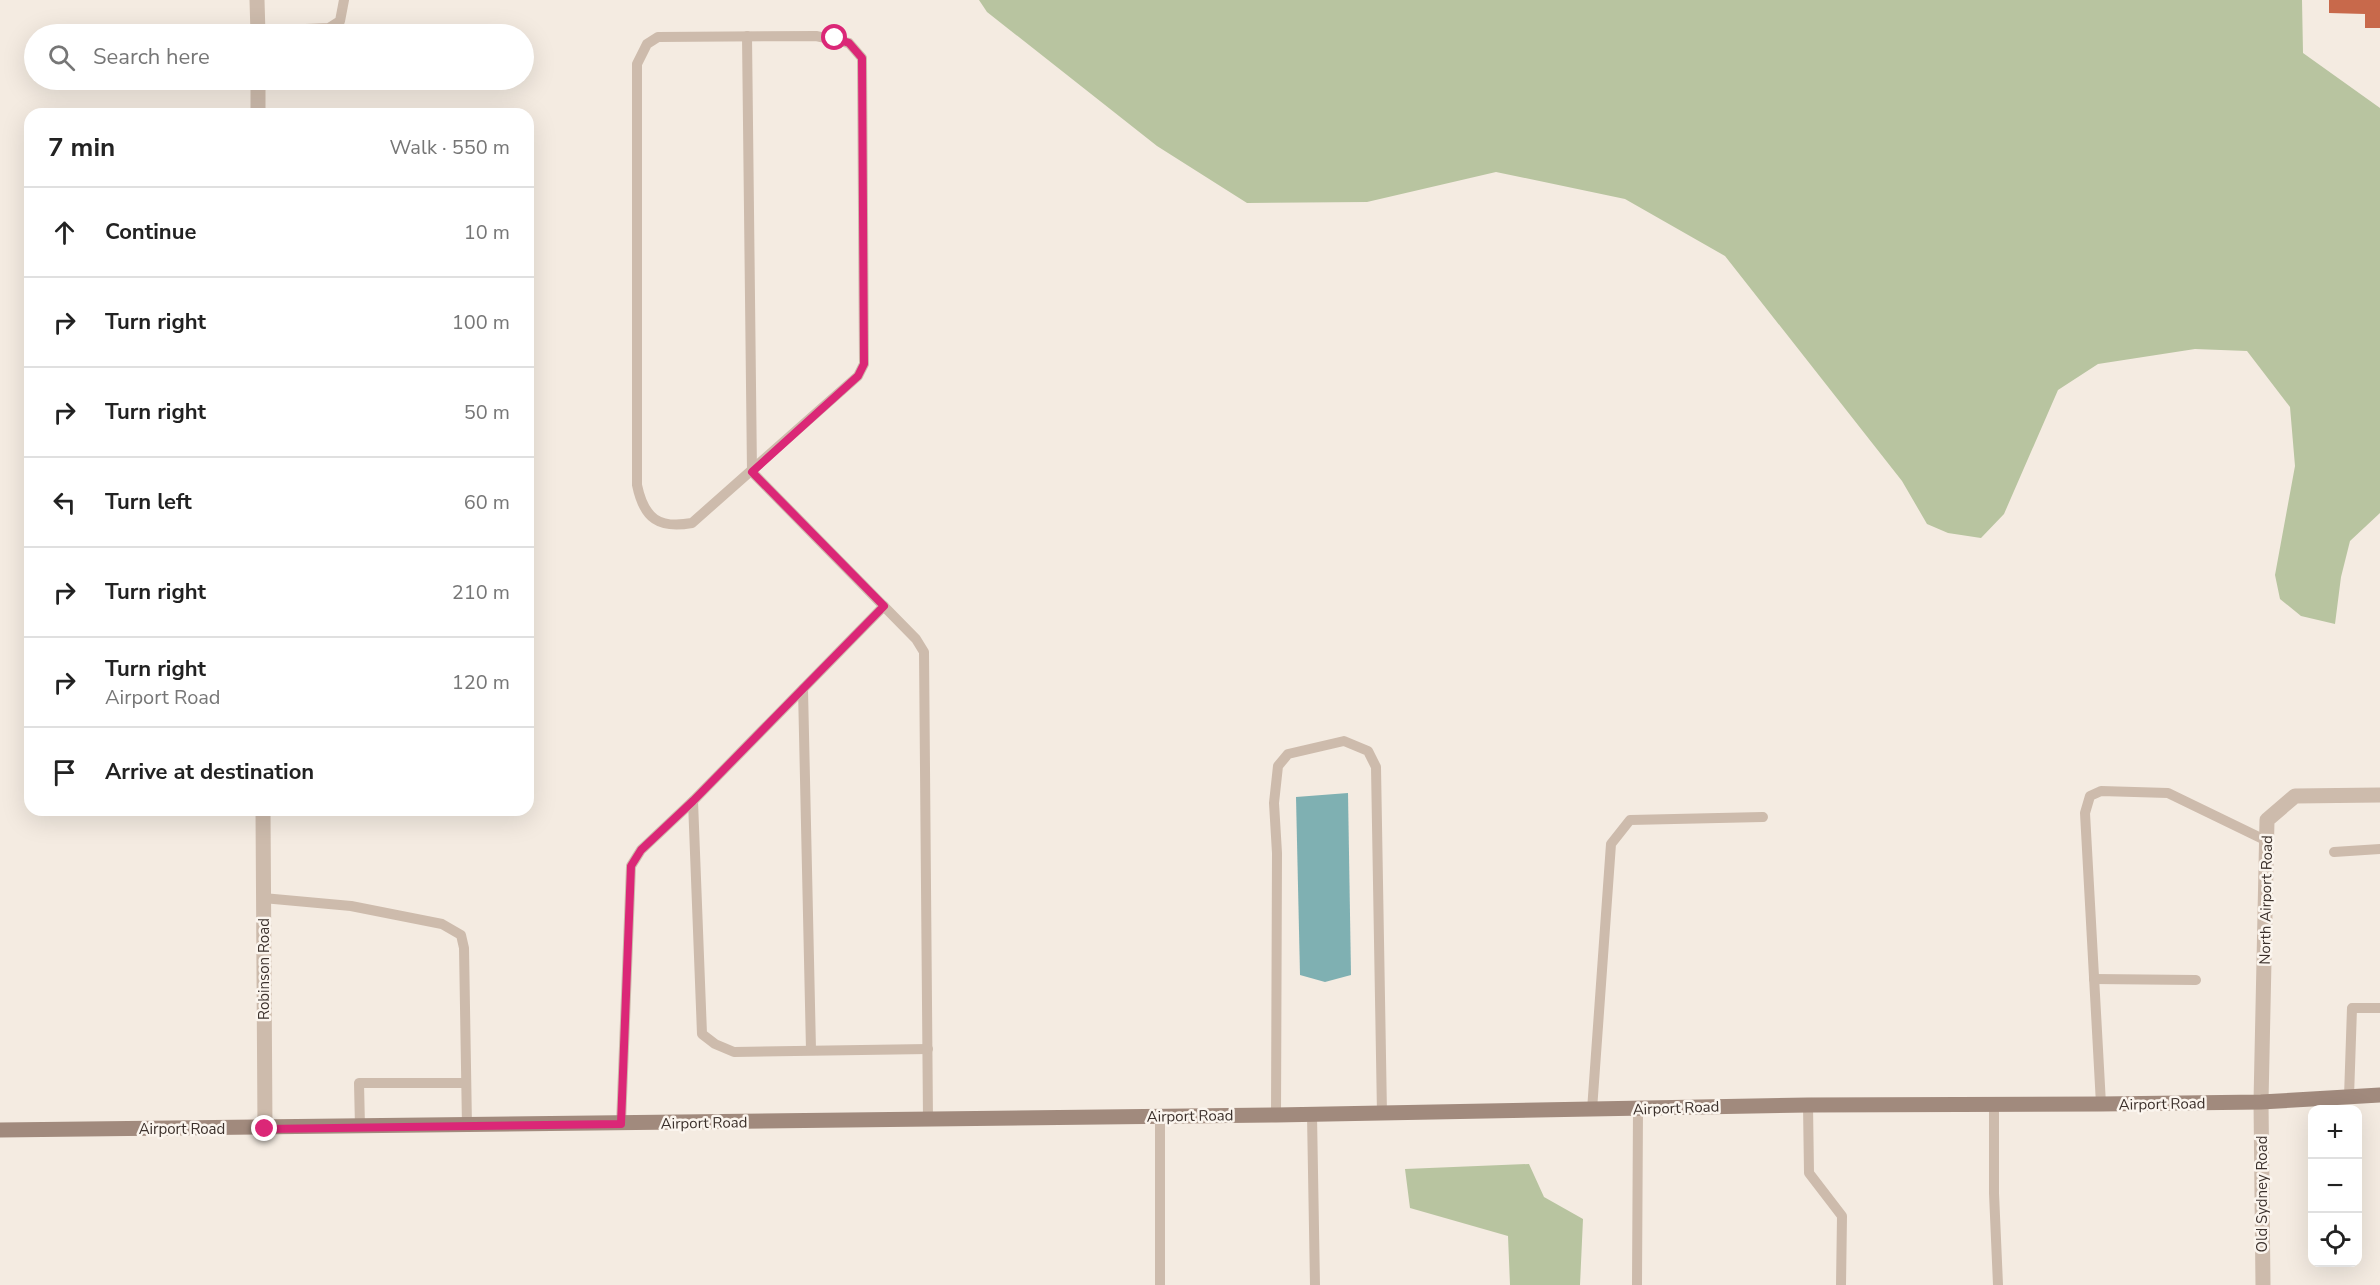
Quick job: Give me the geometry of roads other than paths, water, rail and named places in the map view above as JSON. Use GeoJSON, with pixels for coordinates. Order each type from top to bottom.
{"type":"FeatureCollection","features":[{"type":"Feature","properties":{"kind":"street"},"geometry":{"type":"LineString","coordinates":[[257,0],[258,24]]}},
{"type":"Feature","properties":{"kind":"street"},"geometry":{"type":"LineString","coordinates":[[258,90],[258,108]]}},
{"type":"Feature","properties":{"kind":"street","name":"North Airport Road"},"geometry":{"type":"LineString","coordinates":[[2261,1102],[2267,820],[2295,796],[2380,795]]}},
{"type":"Feature","properties":{"kind":"street","name":"Robinson Road"},"geometry":{"type":"LineString","coordinates":[[263,816],[265,1129]]}},
{"type":"Feature","properties":{"kind":"street","name":"Airport Road"},"geometry":{"type":"LineString","coordinates":[[0,1130],[265,1129],[1312,1115],[1808,1105],[1994,1106],[2261,1102],[2380,1095]]}},
{"type":"Feature","properties":{"kind":"street","name":"Old Sydney Road"},"geometry":{"type":"LineString","coordinates":[[2261,1102],[2263,1285]]}},
{"type":"Feature","properties":{"kind":"lane"},"geometry":{"type":"LineString","coordinates":[[335,24],[340,21],[344,0]]}},
{"type":"Feature","properties":{"kind":"lane"},"geometry":{"type":"LineString","coordinates":[[747,36],[752,472],[916,639],[924,652],[928,1120]]}},
{"type":"Feature","properties":{"kind":"lane"},"geometry":{"type":"LineString","coordinates":[[658,37],[835,38],[849,43],[862,58],[864,364],[858,376],[752,472],[693,522],[673,526],[657,520],[641,505],[637,485],[637,64],[647,44],[658,37]]}},
{"type":"Feature","properties":{"kind":"lane"},"geometry":{"type":"LineString","coordinates":[[621,1124],[631,866],[641,850],[693,801],[884,606]]}},
{"type":"Feature","properties":{"kind":"lane"},"geometry":{"type":"LineString","coordinates":[[803,689],[812,1050]]}},
{"type":"Feature","properties":{"kind":"lane"},"geometry":{"type":"LineString","coordinates":[[1276,1115],[1277,853],[1274,803],[1278,766],[1288,754],[1344,741],[1368,751],[1376,767],[1382,1114]]}},
{"type":"Feature","properties":{"kind":"lane"},"geometry":{"type":"LineString","coordinates":[[2101,1104],[2085,813],[2090,796],[2101,791],[2168,793],[2267,841]]}},
{"type":"Feature","properties":{"kind":"lane"},"geometry":{"type":"LineString","coordinates":[[693,801],[702,1034],[715,1044],[734,1052],[928,1048]]}},
{"type":"Feature","properties":{"kind":"lane"},"geometry":{"type":"LineString","coordinates":[[1592,1110],[1611,844],[1630,820],[1763,817]]}},
{"type":"Feature","properties":{"kind":"lane"},"geometry":{"type":"LineString","coordinates":[[2334,852],[2380,849]]}},
{"type":"Feature","properties":{"kind":"lane"},"geometry":{"type":"LineString","coordinates":[[263,898],[351,906],[442,924],[461,935],[465,948],[467,1126]]}},
{"type":"Feature","properties":{"kind":"lane"},"geometry":{"type":"LineString","coordinates":[[2094,979],[2196,980]]}},
{"type":"Feature","properties":{"kind":"lane"},"geometry":{"type":"LineString","coordinates":[[2349,1097],[2352,1008],[2380,1008]]}},
{"type":"Feature","properties":{"kind":"lane"},"geometry":{"type":"LineString","coordinates":[[360,1127],[359,1083],[466,1083]]}},
{"type":"Feature","properties":{"kind":"lane"},"geometry":{"type":"LineString","coordinates":[[1808,1105],[1809,1173],[1842,1216],[1841,1285]]}},
{"type":"Feature","properties":{"kind":"lane"},"geometry":{"type":"LineString","coordinates":[[1994,1106],[1994,1192],[1998,1285]]}},
{"type":"Feature","properties":{"kind":"lane"},"geometry":{"type":"LineString","coordinates":[[1637,1285],[1638,1109]]}},
{"type":"Feature","properties":{"kind":"lane"},"geometry":{"type":"LineString","coordinates":[[1312,1115],[1315,1285]]}},
{"type":"Feature","properties":{"kind":"lane"},"geometry":{"type":"LineString","coordinates":[[1160,1117],[1160,1285]]}},
{"type":"Feature","properties":{"kind":"water"},"geometry":{"type":"Polygon","coordinates":[[[1348,793],[1351,975],[1325,982],[1300,975],[1296,797],[1348,793]]]}}]}
